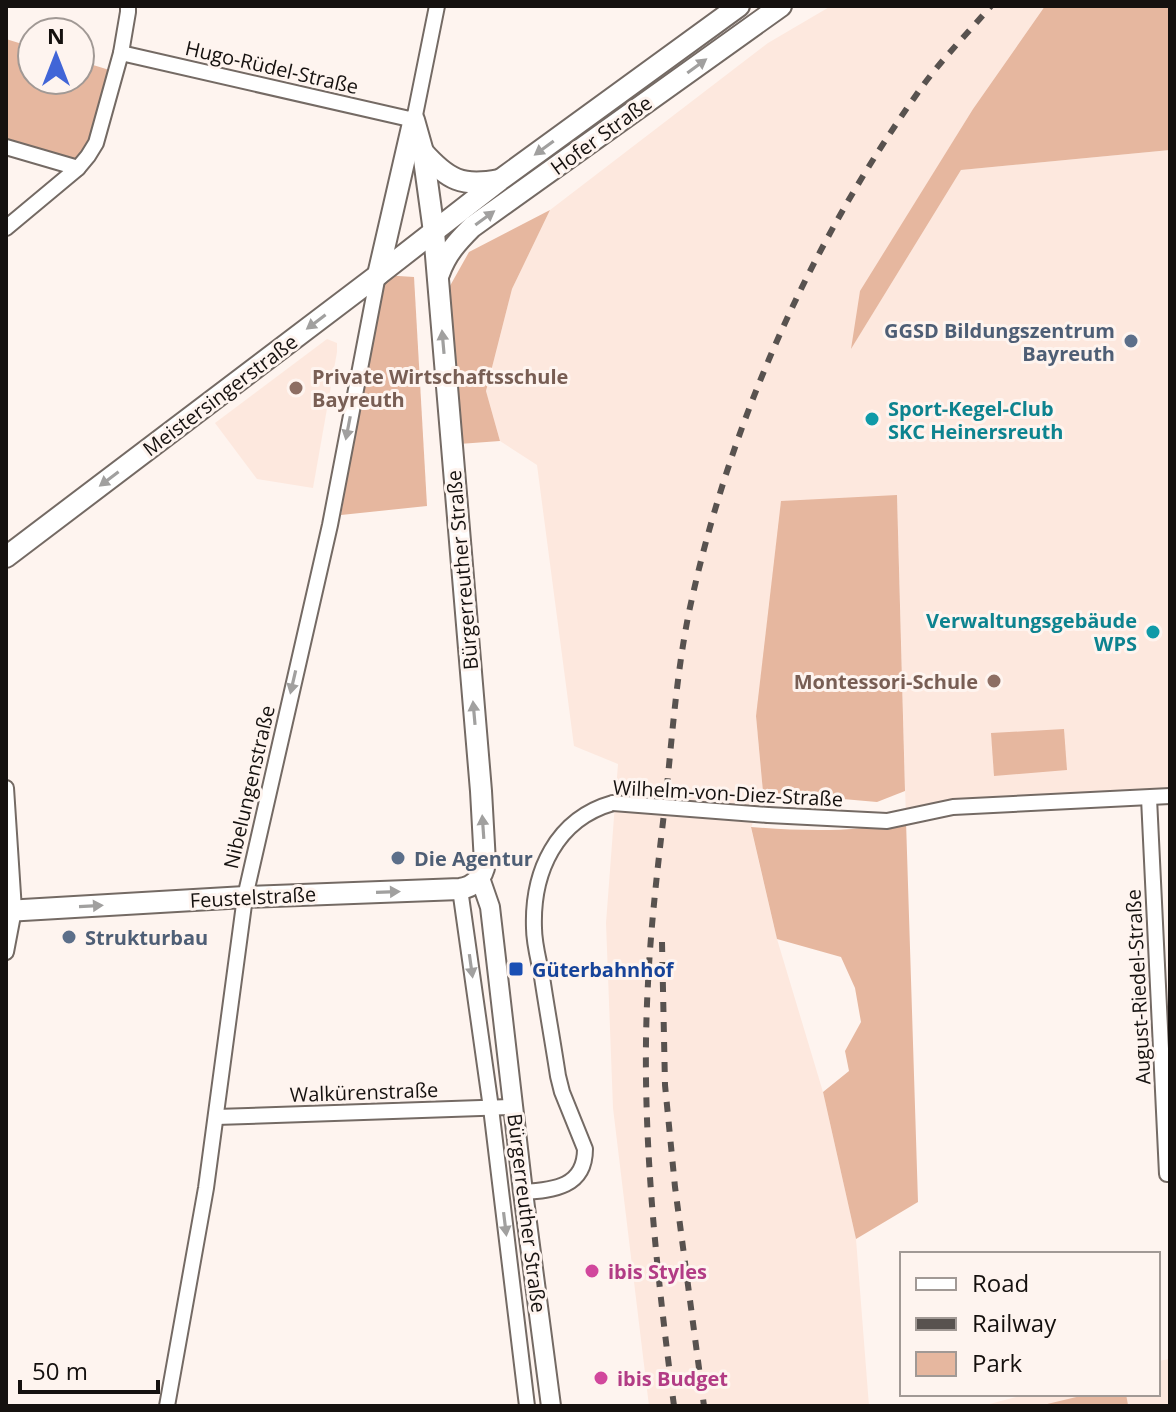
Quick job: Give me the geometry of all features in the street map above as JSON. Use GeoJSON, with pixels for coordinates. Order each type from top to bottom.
{"type":"FeatureCollection","features":[{"type":"Feature","properties":{"kind":"main road","name":"Hofer Straße"},"geometry":{"type":"LineString","coordinates":[[434,232],[500,180],[739,6]]}},
{"type":"Feature","properties":{"kind":"main road","name":"Hofer Straße"},"geometry":{"type":"LineString","coordinates":[[438,277],[444,259],[472,227],[781,6]]}},
{"type":"Feature","properties":{"kind":"main road","name":"Bürgerreuther Straße"},"geometry":{"type":"LineString","coordinates":[[414,120],[423,152],[434,232],[482,870]]}},
{"type":"Feature","properties":{"kind":"main road"},"geometry":{"type":"LineString","coordinates":[[378,275],[414,120]]}},
{"type":"Feature","properties":{"kind":"main road"},"geometry":{"type":"LineString","coordinates":[[423,152],[449,177],[462,182],[480,184],[500,180]]}},
{"type":"Feature","properties":{"kind":"main road"},"geometry":{"type":"LineString","coordinates":[[399,184],[420,187],[430,198]]}},
{"type":"Feature","properties":{"kind":"main road","name":"Meistersingerstraße"},"geometry":{"type":"LineString","coordinates":[[6,557],[434,232]]}},
{"type":"Feature","properties":{"kind":"main road","name":"Feustelstraße"},"geometry":{"type":"LineString","coordinates":[[10,911],[245,897],[460,889],[468,888],[482,870]]}},
{"type":"Feature","properties":{"kind":"street"},"geometry":{"type":"LineString","coordinates":[[414,120],[437,6]]}},
{"type":"Feature","properties":{"kind":"street"},"geometry":{"type":"LineString","coordinates":[[6,228],[78,168],[96,143],[121,53],[128,9]]}},
{"type":"Feature","properties":{"kind":"street","name":"Hugo-Rüdel-Straße"},"geometry":{"type":"LineString","coordinates":[[121,53],[414,120]]}},
{"type":"Feature","properties":{"kind":"street"},"geometry":{"type":"LineString","coordinates":[[6,147],[78,168]]}},
{"type":"Feature","properties":{"kind":"street","name":"Nibelungenstraße"},"geometry":{"type":"LineString","coordinates":[[167,1406],[206,1188],[245,897],[330,525],[378,275]]}},
{"type":"Feature","properties":{"kind":"street"},"geometry":{"type":"LineString","coordinates":[[6,788],[10,911],[6,952]]}},
{"type":"Feature","properties":{"kind":"street","name":"Wilhelm-von-Diez-Straße"},"geometry":{"type":"LineString","coordinates":[[523,1192],[562,1186],[579,1174],[585,1159],[585,1149],[558,1076],[533,929],[544,863],[554,845],[583,815],[613,803],[887,821],[953,807],[1170,796]]}},
{"type":"Feature","properties":{"kind":"street","name":"August-Riedel-Straße"},"geometry":{"type":"LineString","coordinates":[[1149,798],[1167,1174]]}},
{"type":"Feature","properties":{"kind":"street","name":"Bürgerreuther Straße"},"geometry":{"type":"LineString","coordinates":[[482,870],[490,907],[551,1406]]}},
{"type":"Feature","properties":{"kind":"street","name":"Bürgerreuther Straße"},"geometry":{"type":"LineString","coordinates":[[460,889],[491,1108],[527,1406]]}},
{"type":"Feature","properties":{"kind":"street","name":"Walkürenstraße"},"geometry":{"type":"LineString","coordinates":[[216,1117],[513,1107]]}},
{"type":"Feature","properties":{"kind":"shaded area"},"geometry":{"type":"Polygon","coordinates":[[[831,6],[1045,6],[973,109],[861,291],[852,347],[961,170],[1170,150],[1170,796],[954,810],[906,821],[897,496],[756,716],[763,792],[751,828],[777,939],[823,1092],[856,1239],[869,1406],[649,1406],[613,1108],[606,923],[618,764],[574,746],[537,465],[500,441],[486,391],[512,289],[550,210],[768,43],[831,6]]]}},
{"type":"Feature","properties":{"kind":"shaded area","name":"Private Wirtschaftsschule Bayreuth"},"geometry":{"type":"Polygon","coordinates":[[[327,339],[337,343],[337,352],[313,488],[257,479],[215,423],[327,339]]]}},
{"type":"Feature","properties":{"kind":"shaded area"},"geometry":{"type":"Polygon","coordinates":[[[1170,1359],[1170,1406],[982,1406],[1020,1396],[1160,1396],[1160,1361],[1170,1359]]]}},
{"type":"Feature","properties":{"kind":"green space"},"geometry":{"type":"Polygon","coordinates":[[[1045,6],[1170,6],[1170,150],[961,170],[851,349],[860,291],[973,109],[1045,6]]]}},
{"type":"Feature","properties":{"kind":"green space"},"geometry":{"type":"Polygon","coordinates":[[[6,39],[16,42],[16,96],[96,96],[96,66],[116,72],[96,144],[78,168],[6,147],[6,39]]]}},
{"type":"Feature","properties":{"kind":"green space"},"geometry":{"type":"Polygon","coordinates":[[[550,210],[512,289],[486,391],[500,441],[459,444],[446,293],[469,252],[550,210]]]}},
{"type":"Feature","properties":{"kind":"green space"},"geometry":{"type":"Polygon","coordinates":[[[383,275],[414,277],[427,506],[341,515],[368,349],[383,275]]]}},
{"type":"Feature","properties":{"kind":"green space"},"geometry":{"type":"Polygon","coordinates":[[[897,495],[905,791],[877,802],[763,792],[756,716],[781,501],[897,495]]]}},
{"type":"Feature","properties":{"kind":"green space"},"geometry":{"type":"Polygon","coordinates":[[[1064,729],[1067,770],[994,776],[991,733],[1064,729]]]}},
{"type":"Feature","properties":{"kind":"green space"},"geometry":{"type":"Polygon","coordinates":[[[906,821],[918,1202],[856,1239],[823,1092],[849,1071],[845,1051],[861,1022],[855,988],[841,957],[777,939],[751,827],[828,830],[867,828],[906,821]]]}},
{"type":"Feature","properties":{"kind":"green space"},"geometry":{"type":"Polygon","coordinates":[[[1081,1396],[1126,1396],[1128,1405],[1137,1406],[1043,1405],[1081,1396]]]}},
{"type":"Feature","properties":{"kind":"railway"},"geometry":{"type":"LineString","coordinates":[[674,1406],[651,1195],[646,1036],[655,894],[689,612],[726,474],[750,406],[808,275],[842,212],[919,91],[991,6]]}},
{"type":"Feature","properties":{"kind":"railway"},"geometry":{"type":"LineString","coordinates":[[662,942],[665,1085],[704,1406]]}},
{"type":"Feature","properties":{"kind":"place","name":"GGSD Bildungszentrum Bayreuth"},"geometry":{"type":"Point","coordinates":[1131,341]}},
{"type":"Feature","properties":{"kind":"place","name":"Private Wirtschaftsschule Bayreuth"},"geometry":{"type":"Point","coordinates":[296,388]}},
{"type":"Feature","properties":{"kind":"place","name":"Sport-Kegel-Club SKC Heinersreuth"},"geometry":{"type":"Point","coordinates":[872,419]}},
{"type":"Feature","properties":{"kind":"place","name":"Verwaltungsgebäude WPS"},"geometry":{"type":"Point","coordinates":[1153,632]}},
{"type":"Feature","properties":{"kind":"place","name":"Montessori-Schule"},"geometry":{"type":"Point","coordinates":[994,681]}},
{"type":"Feature","properties":{"kind":"place","name":"Die Agentur"},"geometry":{"type":"Point","coordinates":[398,858]}},
{"type":"Feature","properties":{"kind":"place","name":"Strukturbau"},"geometry":{"type":"Point","coordinates":[69,937]}},
{"type":"Feature","properties":{"kind":"place","name":"Güterbahnhof"},"geometry":{"type":"Point","coordinates":[516,969]}},
{"type":"Feature","properties":{"kind":"place","name":"ibis Styles"},"geometry":{"type":"Point","coordinates":[592,1271]}},
{"type":"Feature","properties":{"kind":"place","name":"ibis Budget"},"geometry":{"type":"Point","coordinates":[601,1378]}}]}
